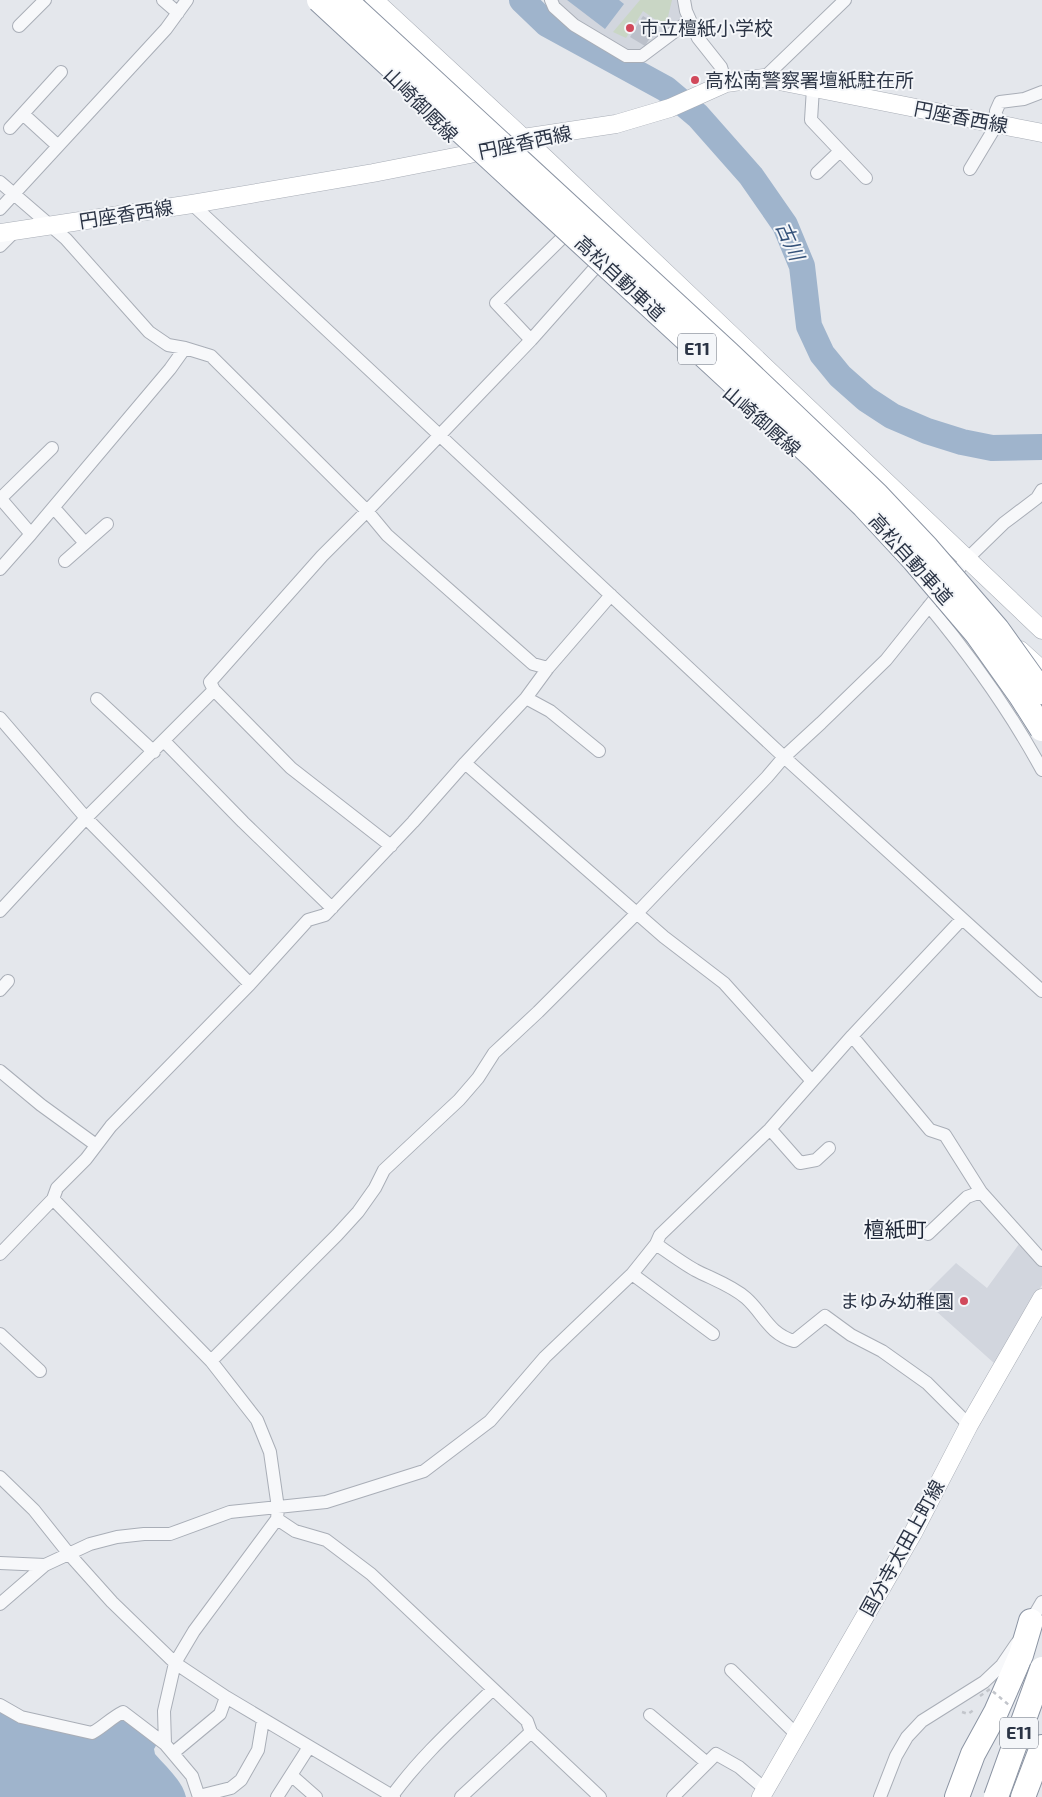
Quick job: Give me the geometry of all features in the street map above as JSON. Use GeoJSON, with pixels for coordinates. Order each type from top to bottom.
{"type":"FeatureCollection","features":[{"type":"Feature","properties":{"kind":"highway","name":"高松自動車道"},"geometry":{"type":"LineString","coordinates":[[319,0],[864,506],[914,560],[977,634],[1042,729]]}},
{"type":"Feature","properties":{"kind":"highway","name":"高松自動車道"},"geometry":{"type":"LineString","coordinates":[[345,0],[735,360],[877,495],[928,548],[996,629],[1042,692]]}},
{"type":"Feature","properties":{"kind":"highway"},"geometry":{"type":"LineString","coordinates":[[957,1797],[974,1754],[1000,1704],[1037,1611]]}},
{"type":"Feature","properties":{"kind":"highway","name":"E11"},"geometry":{"type":"LineString","coordinates":[[996,1797],[1042,1669]]}},
{"type":"Feature","properties":{"kind":"highway","name":"E11"},"geometry":{"type":"LineString","coordinates":[[1023,1797],[1042,1747]]}},
{"type":"Feature","properties":{"kind":"main road","name":"山崎御厩線"},"geometry":{"type":"LineString","coordinates":[[314,0],[359,42],[470,154],[561,239],[706,372],[948,582],[1042,670]]}},
{"type":"Feature","properties":{"kind":"main road","name":"山崎御厩線"},"geometry":{"type":"LineString","coordinates":[[374,0],[559,171],[966,560],[1042,630]]}},
{"type":"Feature","properties":{"kind":"main road","name":"円座香西線"},"geometry":{"type":"LineString","coordinates":[[7,232],[192,204],[373,173],[470,154],[523,138],[616,124],[670,108],[726,83],[764,78],[1042,133]]}},
{"type":"Feature","properties":{"kind":"main road","name":"国分寺太田上町線"},"geometry":{"type":"LineString","coordinates":[[763,1793],[913,1533],[969,1425],[1042,1298]]}},
{"type":"Feature","properties":{"kind":"street"},"geometry":{"type":"LineString","coordinates":[[19,26],[45,0]]}},
{"type":"Feature","properties":{"kind":"street"},"geometry":{"type":"LineString","coordinates":[[163,0],[178,13]]}},
{"type":"Feature","properties":{"kind":"street"},"geometry":{"type":"LineString","coordinates":[[0,209],[166,29],[187,0]]}},
{"type":"Feature","properties":{"kind":"street"},"geometry":{"type":"LineString","coordinates":[[551,0],[554,7],[574,25],[626,56],[642,56],[690,20]]}},
{"type":"Feature","properties":{"kind":"street"},"geometry":{"type":"LineString","coordinates":[[684,0],[686,11],[698,38],[721,67],[726,83]]}},
{"type":"Feature","properties":{"kind":"street"},"geometry":{"type":"LineString","coordinates":[[764,78],[845,0]]}},
{"type":"Feature","properties":{"kind":"street"},"geometry":{"type":"LineString","coordinates":[[10,128],[61,72]]}},
{"type":"Feature","properties":{"kind":"street"},"geometry":{"type":"LineString","coordinates":[[813,88],[811,120],[866,178]]}},
{"type":"Feature","properties":{"kind":"street"},"geometry":{"type":"LineString","coordinates":[[970,169],[997,124],[996,111],[1000,102],[1024,100],[1042,92]]}},
{"type":"Feature","properties":{"kind":"street"},"geometry":{"type":"LineString","coordinates":[[23,114],[58,146]]}},
{"type":"Feature","properties":{"kind":"street"},"geometry":{"type":"LineString","coordinates":[[817,173],[840,151]]}},
{"type":"Feature","properties":{"kind":"street"},"geometry":{"type":"LineString","coordinates":[[0,182],[66,239],[149,332],[168,346],[184,348],[211,356],[368,511],[387,535],[532,664],[548,668]]}},
{"type":"Feature","properties":{"kind":"street"},"geometry":{"type":"LineString","coordinates":[[192,204],[784,757],[1042,990]]}},
{"type":"Feature","properties":{"kind":"street"},"geometry":{"type":"LineString","coordinates":[[0,246],[7,232]]}},
{"type":"Feature","properties":{"kind":"street"},"geometry":{"type":"LineString","coordinates":[[531,340],[496,303],[561,239]]}},
{"type":"Feature","properties":{"kind":"street"},"geometry":{"type":"LineString","coordinates":[[391,846],[291,768],[214,690],[210,682],[322,556],[368,511],[439,434],[531,340],[594,269]]}},
{"type":"Feature","properties":{"kind":"street"},"geometry":{"type":"LineString","coordinates":[[0,568],[54,508],[170,369],[184,348]]}},
{"type":"Feature","properties":{"kind":"street"},"geometry":{"type":"LineString","coordinates":[[31,534],[0,498],[52,448]]}},
{"type":"Feature","properties":{"kind":"street"},"geometry":{"type":"LineString","coordinates":[[211,1361],[337,1235],[358,1212],[375,1188],[384,1170],[459,1100],[478,1078],[494,1053],[637,913],[784,757],[880,666],[966,560],[1004,523],[1037,498],[1042,490]]}},
{"type":"Feature","properties":{"kind":"street"},"geometry":{"type":"LineString","coordinates":[[54,508],[85,543]]}},
{"type":"Feature","properties":{"kind":"street"},"geometry":{"type":"LineString","coordinates":[[65,562],[107,524]]}},
{"type":"Feature","properties":{"kind":"street"},"geometry":{"type":"LineString","coordinates":[[0,1254],[53,1199],[57,1188],[86,1159],[111,1126],[250,984],[308,920],[325,915],[391,846],[465,762],[526,698],[548,668],[611,595]]}},
{"type":"Feature","properties":{"kind":"street"},"geometry":{"type":"LineString","coordinates":[[929,606],[963,647],[1006,707],[1042,770]]}},
{"type":"Feature","properties":{"kind":"street"},"geometry":{"type":"LineString","coordinates":[[0,911],[86,818],[214,690]]}},
{"type":"Feature","properties":{"kind":"street"},"geometry":{"type":"LineString","coordinates":[[526,698],[550,711],[599,750]]}},
{"type":"Feature","properties":{"kind":"street"},"geometry":{"type":"LineString","coordinates":[[97,699],[154,752]]}},
{"type":"Feature","properties":{"kind":"street"},"geometry":{"type":"LineString","coordinates":[[0,718],[86,818],[250,984]]}},
{"type":"Feature","properties":{"kind":"street"},"geometry":{"type":"LineString","coordinates":[[164,741],[332,908]]}},
{"type":"Feature","properties":{"kind":"street"},"geometry":{"type":"LineString","coordinates":[[465,762],[637,913],[724,983],[812,1081]]}},
{"type":"Feature","properties":{"kind":"street"},"geometry":{"type":"LineString","coordinates":[[0,1604],[45,1565],[90,1544],[117,1537],[170,1534],[230,1512],[277,1514],[326,1502],[424,1471],[490,1421],[545,1357],[632,1274],[656,1244],[660,1236],[770,1129],[852,1036],[962,919]]}},
{"type":"Feature","properties":{"kind":"street"},"geometry":{"type":"LineString","coordinates":[[852,1036],[930,1130],[945,1135],[981,1192],[1042,1260]]}},
{"type":"Feature","properties":{"kind":"street"},"geometry":{"type":"LineString","coordinates":[[0,1071],[41,1105],[96,1145]]}},
{"type":"Feature","properties":{"kind":"street"},"geometry":{"type":"LineString","coordinates":[[770,1129],[800,1162],[816,1160],[829,1148]]}},
{"type":"Feature","properties":{"kind":"street"},"geometry":{"type":"LineString","coordinates":[[928,1234],[967,1197],[981,1192]]}},
{"type":"Feature","properties":{"kind":"street"},"geometry":{"type":"LineString","coordinates":[[53,1199],[211,1361],[256,1420],[270,1452],[277,1514],[295,1531],[326,1540],[371,1574],[527,1721],[532,1732],[600,1797]]}},
{"type":"Feature","properties":{"kind":"street"},"geometry":{"type":"LineString","coordinates":[[656,1244],[694,1269],[727,1285],[747,1299],[782,1338],[794,1341],[825,1316],[851,1335],[882,1351],[927,1383],[969,1425]]}},
{"type":"Feature","properties":{"kind":"street"},"geometry":{"type":"LineString","coordinates":[[632,1274],[713,1334]]}},
{"type":"Feature","properties":{"kind":"street"},"geometry":{"type":"LineString","coordinates":[[0,1334],[40,1371]]}},
{"type":"Feature","properties":{"kind":"street"},"geometry":{"type":"LineString","coordinates":[[0,1477],[34,1510],[69,1554],[119,1609],[175,1663],[263,1720],[393,1796],[409,1772],[438,1741],[492,1690]]}},
{"type":"Feature","properties":{"kind":"street"},"geometry":{"type":"LineString","coordinates":[[169,1748],[164,1712],[175,1663],[194,1632],[277,1514]]}},
{"type":"Feature","properties":{"kind":"street"},"geometry":{"type":"LineString","coordinates":[[0,1563],[45,1565]]}},
{"type":"Feature","properties":{"kind":"street"},"geometry":{"type":"LineString","coordinates":[[880,1797],[896,1756],[907,1737],[922,1721],[984,1682],[996,1671],[1002,1665],[1037,1611]]}},
{"type":"Feature","properties":{"kind":"street"},"geometry":{"type":"LineString","coordinates":[[731,1670],[797,1735]]}},
{"type":"Feature","properties":{"kind":"street"},"geometry":{"type":"LineString","coordinates":[[169,1748],[220,1714],[226,1697]]}},
{"type":"Feature","properties":{"kind":"street"},"geometry":{"type":"LineString","coordinates":[[0,1705],[21,1717],[92,1733],[123,1712],[169,1748],[192,1776],[199,1796],[232,1788],[241,1780],[258,1750],[263,1720]]}},
{"type":"Feature","properties":{"kind":"street"},"geometry":{"type":"LineString","coordinates":[[650,1715],[707,1764]]}},
{"type":"Feature","properties":{"kind":"street"},"geometry":{"type":"LineString","coordinates":[[461,1797],[532,1732]]}},
{"type":"Feature","properties":{"kind":"street"},"geometry":{"type":"LineString","coordinates":[[278,1797],[309,1748]]}},
{"type":"Feature","properties":{"kind":"street"},"geometry":{"type":"LineString","coordinates":[[673,1797],[716,1754],[739,1767],[763,1793]]}},
{"type":"Feature","properties":{"kind":"street"},"geometry":{"type":"LineString","coordinates":[[291,1775],[316,1797]]}},
{"type":"Feature","properties":{"kind":"shaded area","name":"市立檀紙小学校"},"geometry":{"type":"Polygon","coordinates":[[[557,0],[680,0],[682,18],[639,51],[622,48],[575,19],[557,0]]]}},
{"type":"Feature","properties":{"kind":"shaded area"},"geometry":{"type":"Polygon","coordinates":[[[1019,1244],[1042,1266],[1042,1285],[995,1364],[926,1302],[925,1294],[956,1263],[987,1288],[1019,1244]]]}},
{"type":"Feature","properties":{"kind":"green space"},"geometry":{"type":"Polygon","coordinates":[[[640,0],[672,0],[667,21],[663,25],[643,11],[626,38],[613,32],[640,0]]]}},
{"type":"Feature","properties":{"kind":"water"},"geometry":{"type":"Polygon","coordinates":[[[567,0],[619,0],[624,4],[605,29],[567,0]]]}},
{"type":"Feature","properties":{"kind":"water"},"geometry":{"type":"Polygon","coordinates":[[[0,1712],[34,1725],[93,1737],[102,1734],[116,1721],[120,1720],[131,1724],[157,1744],[154,1749],[155,1754],[177,1779],[186,1797],[0,1797],[0,1712]]]}},
{"type":"Feature","properties":{"kind":"building"},"geometry":{"type":"Polygon","coordinates":[[[643,16],[658,25],[645,46],[630,37],[643,16]]]}},
{"type":"Feature","properties":{"kind":"waterway","name":"古川"},"geometry":{"type":"LineString","coordinates":[[522,0],[547,24],[666,89],[698,116],[751,176],[785,225],[802,266],[809,326],[822,354],[840,376],[866,399],[892,416],[927,431],[962,442],[992,448],[1042,447]]}},
{"type":"Feature","properties":{"kind":"place","name":"市立檀紙小学校"},"geometry":{"type":"Point","coordinates":[630,28]}},
{"type":"Feature","properties":{"kind":"place","name":"高松南警察署壇紙駐在所"},"geometry":{"type":"Point","coordinates":[695,80]}},
{"type":"Feature","properties":{"kind":"place","name":"まゆみ幼稚園"},"geometry":{"type":"Point","coordinates":[964,1301]}},
{"type":"Feature","properties":{"kind":"district","name":"檀紙町"},"geometry":{"type":"Point","coordinates":[895,1230]}}]}
